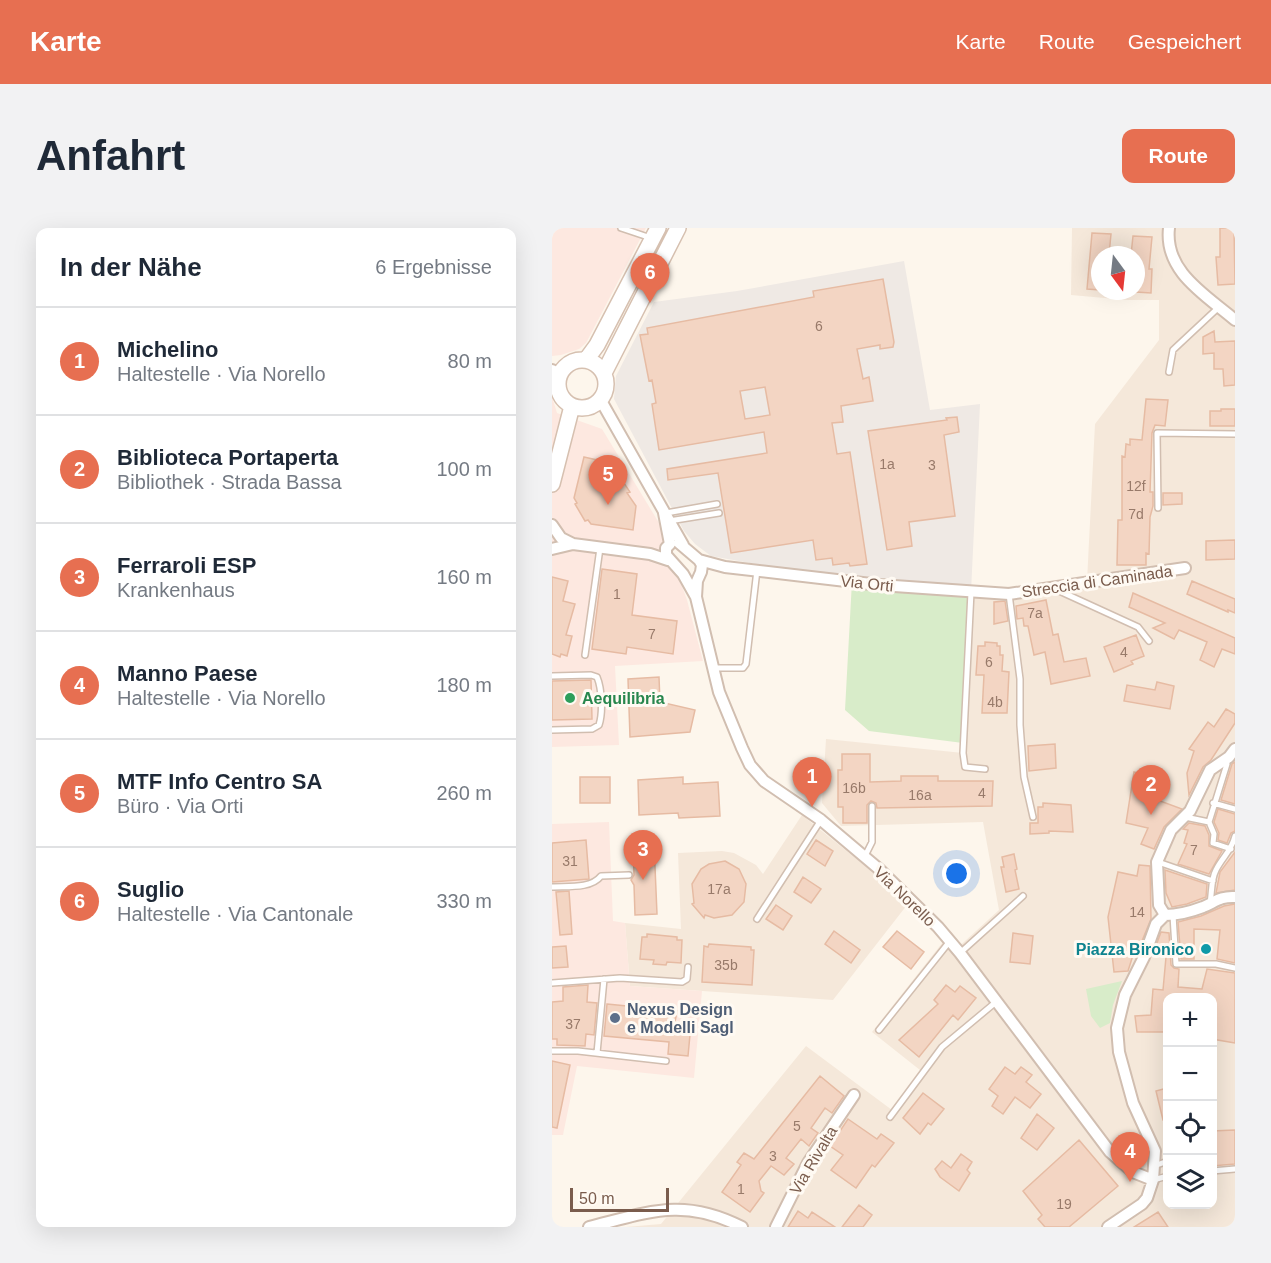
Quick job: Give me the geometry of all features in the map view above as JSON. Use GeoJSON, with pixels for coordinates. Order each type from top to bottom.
{"type":"FeatureCollection","features":[{"type":"Feature","properties":{"kind":"main road"},"geometry":{"type":"LineString","coordinates":[[604,374],[678,228]]}},
{"type":"Feature","properties":{"kind":"main road"},"geometry":{"type":"LineString","coordinates":[[586,360],[597,345],[655,233]]}},
{"type":"Feature","properties":{"kind":"main road"},"geometry":{"type":"LineString","coordinates":[[573,361],[594,362],[604,374],[606,387],[600,399],[587,407],[572,406],[559,392],[556,372],[573,361]]}},
{"type":"Feature","properties":{"kind":"main road"},"geometry":{"type":"LineString","coordinates":[[552,484],[572,406]]}},
{"type":"Feature","properties":{"kind":"street"},"geometry":{"type":"LineString","coordinates":[[1169,228],[1168,237],[1173,257],[1182,276],[1235,320]]}},
{"type":"Feature","properties":{"kind":"street"},"geometry":{"type":"LineString","coordinates":[[600,399],[683,545]]}},
{"type":"Feature","properties":{"kind":"street"},"geometry":{"type":"LineString","coordinates":[[667,517],[668,550]]}},
{"type":"Feature","properties":{"kind":"street"},"geometry":{"type":"LineString","coordinates":[[552,525],[561,538],[573,544],[650,554],[668,550],[677,542],[699,560]]}},
{"type":"Feature","properties":{"kind":"street"},"geometry":{"type":"LineString","coordinates":[[552,549],[573,544]]}},
{"type":"Feature","properties":{"kind":"street","name":"Via Norello"},"geometry":{"type":"LineString","coordinates":[[668,550],[696,597],[712,668],[727,714],[750,765],[764,781],[821,820],[913,900],[960,953],[1110,1152],[1133,1172],[1153,1180]]}},
{"type":"Feature","properties":{"kind":"street","name":"Via Norello"},"geometry":{"type":"LineString","coordinates":[[696,597],[702,565],[699,560]]}},
{"type":"Feature","properties":{"kind":"street","name":"Via Orti"},"geometry":{"type":"LineString","coordinates":[[699,560],[724,567],[880,585],[1009,594]]}},
{"type":"Feature","properties":{"kind":"street","name":"Via Orti"},"geometry":{"type":"LineString","coordinates":[[700,574],[724,567]]}},
{"type":"Feature","properties":{"kind":"street","name":"Streccia di Caminada"},"geometry":{"type":"LineString","coordinates":[[1009,594],[1185,568]]}},
{"type":"Feature","properties":{"kind":"street"},"geometry":{"type":"LineString","coordinates":[[683,574],[692,578],[700,574]]}},
{"type":"Feature","properties":{"kind":"street"},"geometry":{"type":"LineString","coordinates":[[1169,915],[1160,905],[1158,862],[1171,830],[1192,807],[1210,770],[1235,749]]}},
{"type":"Feature","properties":{"kind":"street"},"geometry":{"type":"LineString","coordinates":[[1108,1227],[1142,1204],[1147,1198],[1153,1180],[1156,1157],[1153,1145],[1139,1117],[1117,1044],[1119,1012],[1125,994],[1144,957],[1156,924],[1169,915],[1187,913],[1222,897],[1235,897]]}},
{"type":"Feature","properties":{"kind":"street","name":"Via Rivalta"},"geometry":{"type":"LineString","coordinates":[[776,1227],[808,1163],[854,1095]]}},
{"type":"Feature","properties":{"kind":"street"},"geometry":{"type":"LineString","coordinates":[[589,1227],[660,1210],[678,1209],[703,1211],[742,1227]]}},
{"type":"Feature","properties":{"kind":"lane"},"geometry":{"type":"LineString","coordinates":[[621,228],[655,233]]}},
{"type":"Feature","properties":{"kind":"lane"},"geometry":{"type":"LineString","coordinates":[[1169,372],[1173,350],[1220,307]]}},
{"type":"Feature","properties":{"kind":"lane"},"geometry":{"type":"LineString","coordinates":[[1158,508],[1157,433],[1235,434]]}},
{"type":"Feature","properties":{"kind":"lane"},"geometry":{"type":"LineString","coordinates":[[667,517],[717,504]]}},
{"type":"Feature","properties":{"kind":"lane"},"geometry":{"type":"LineString","coordinates":[[667,517],[718,513]]}},
{"type":"Feature","properties":{"kind":"lane"},"geometry":{"type":"LineString","coordinates":[[585,655],[600,548]]}},
{"type":"Feature","properties":{"kind":"lane"},"geometry":{"type":"LineString","coordinates":[[712,668],[738,669],[743,668],[746,664],[757,570]]}},
{"type":"Feature","properties":{"kind":"lane"},"geometry":{"type":"LineString","coordinates":[[1050,587],[1138,627],[1149,641]]}},
{"type":"Feature","properties":{"kind":"lane"},"geometry":{"type":"LineString","coordinates":[[971,592],[964,767],[986,769]]}},
{"type":"Feature","properties":{"kind":"lane"},"geometry":{"type":"LineString","coordinates":[[1009,594],[1020,679],[1020,724],[1024,777],[1033,817]]}},
{"type":"Feature","properties":{"kind":"lane"},"geometry":{"type":"LineString","coordinates":[[552,676],[591,675],[597,677],[601,719],[599,725],[592,729],[552,730]]}},
{"type":"Feature","properties":{"kind":"lane"},"geometry":{"type":"LineString","coordinates":[[1225,759],[1227,764],[1213,803],[1209,822],[1214,834],[1213,843],[1231,849]]}},
{"type":"Feature","properties":{"kind":"lane"},"geometry":{"type":"LineString","coordinates":[[1213,803],[1235,809]]}},
{"type":"Feature","properties":{"kind":"lane"},"geometry":{"type":"LineString","coordinates":[[865,857],[872,842],[872,806]]}},
{"type":"Feature","properties":{"kind":"lane"},"geometry":{"type":"LineString","coordinates":[[1185,817],[1209,822]]}},
{"type":"Feature","properties":{"kind":"lane"},"geometry":{"type":"LineString","coordinates":[[757,919],[821,820]]}},
{"type":"Feature","properties":{"kind":"lane"},"geometry":{"type":"LineString","coordinates":[[1210,903],[1215,872],[1223,857],[1231,849],[1235,836]]}},
{"type":"Feature","properties":{"kind":"lane"},"geometry":{"type":"LineString","coordinates":[[1158,862],[1213,881]]}},
{"type":"Feature","properties":{"kind":"lane"},"geometry":{"type":"LineString","coordinates":[[552,887],[588,884],[601,876],[629,875]]}},
{"type":"Feature","properties":{"kind":"lane"},"geometry":{"type":"LineString","coordinates":[[960,953],[1023,896]]}},
{"type":"Feature","properties":{"kind":"lane"},"geometry":{"type":"LineString","coordinates":[[1169,915],[1176,964],[1216,964],[1235,968]]}},
{"type":"Feature","properties":{"kind":"lane"},"geometry":{"type":"LineString","coordinates":[[879,1030],[950,941]]}},
{"type":"Feature","properties":{"kind":"lane"},"geometry":{"type":"LineString","coordinates":[[552,983],[620,978],[682,982],[687,979],[688,967]]}},
{"type":"Feature","properties":{"kind":"lane"},"geometry":{"type":"LineString","coordinates":[[597,1053],[604,979]]}},
{"type":"Feature","properties":{"kind":"lane"},"geometry":{"type":"LineString","coordinates":[[890,1117],[942,1047],[996,1002]]}},
{"type":"Feature","properties":{"kind":"lane"},"geometry":{"type":"LineString","coordinates":[[552,1051],[597,1053],[666,1061]]}},
{"type":"Feature","properties":{"kind":"lane"},"geometry":{"type":"LineString","coordinates":[[1154,1166],[1163,1163]]}},
{"type":"Feature","properties":{"kind":"lane"},"geometry":{"type":"LineString","coordinates":[[1217,1171],[1235,1169]]}},
{"type":"Feature","properties":{"kind":"lane"},"geometry":{"type":"LineString","coordinates":[[1153,1180],[1163,1177]]}},
{"type":"Feature","properties":{"kind":"shaded area"},"geometry":{"type":"Polygon","coordinates":[[[552,228],[646,228],[586,343],[579,349],[552,356],[552,228]]]}},
{"type":"Feature","properties":{"kind":"shaded area"},"geometry":{"type":"Polygon","coordinates":[[[1072,228],[1235,228],[1235,1227],[626,1227],[661,1224],[806,1046],[896,1113],[925,1074],[872,1032],[943,942],[953,952],[999,910],[983,822],[841,826],[822,803],[826,739],[963,753],[971,592],[1009,594],[1087,581],[1095,424],[1159,340],[1159,300],[1145,300],[1145,246],[1091,246],[1091,297],[1071,295],[1072,228]]]}},
{"type":"Feature","properties":{"kind":"shaded area"},"geometry":{"type":"Polygon","coordinates":[[[904,261],[930,410],[980,404],[971,592],[852,581],[711,556],[695,544],[684,531],[614,399],[616,376],[654,302],[737,291],[904,261]]]}},
{"type":"Feature","properties":{"kind":"shaded area"},"geometry":{"type":"Polygon","coordinates":[[[552,397],[557,413],[602,429],[659,523],[687,600],[703,661],[615,666],[619,745],[552,747],[552,397]]]}},
{"type":"Feature","properties":{"kind":"shaded area"},"geometry":{"type":"Polygon","coordinates":[[[802,815],[869,869],[907,905],[833,1000],[630,986],[625,923],[681,929],[678,853],[722,851],[734,853],[756,865],[763,874],[802,815]]]}},
{"type":"Feature","properties":{"kind":"shaded area"},"geometry":{"type":"Polygon","coordinates":[[[609,822],[613,921],[625,923],[630,986],[702,991],[694,1078],[577,1066],[563,1135],[552,1135],[552,824],[609,822]]]}},
{"type":"Feature","properties":{"kind":"green space"},"geometry":{"type":"Polygon","coordinates":[[[852,581],[971,592],[963,743],[869,731],[845,710],[852,581]]]}},
{"type":"Feature","properties":{"kind":"green space"},"geometry":{"type":"Polygon","coordinates":[[[1122,981],[1113,1005],[1110,1023],[1100,1028],[1091,1016],[1086,989],[1122,981]]]}},
{"type":"Feature","properties":{"kind":"building"},"geometry":{"type":"Polygon","coordinates":[[[1220,228],[1234,228],[1235,284],[1218,285],[1216,257],[1220,257],[1220,228]]]}},
{"type":"Feature","properties":{"kind":"building"},"geometry":{"type":"Polygon","coordinates":[[[1092,233],[1111,234],[1110,246],[1091,246],[1091,289],[1087,289],[1092,233]]]}},
{"type":"Feature","properties":{"kind":"building"},"geometry":{"type":"Polygon","coordinates":[[[1133,236],[1152,237],[1149,269],[1152,269],[1151,293],[1145,293],[1145,246],[1132,246],[1133,236]]]}},
{"type":"Feature","properties":{"kind":"building"},"geometry":{"type":"Polygon","coordinates":[[[883,279],[893,347],[880,349],[880,345],[857,349],[863,379],[869,377],[873,401],[841,406],[843,422],[832,423],[837,454],[850,452],[867,564],[833,565],[832,558],[816,560],[813,540],[731,553],[718,473],[668,480],[667,469],[767,453],[764,432],[659,450],[652,404],[656,403],[640,335],[648,334],[647,328],[814,297],[813,291],[883,279]],[[765,387],[740,391],[745,419],[770,415],[765,387]]]}},
{"type":"Feature","properties":{"kind":"building"},"geometry":{"type":"Polygon","coordinates":[[[1214,331],[1215,342],[1235,341],[1235,385],[1224,386],[1223,369],[1214,369],[1214,353],[1203,354],[1203,337],[1214,331]]]}},
{"type":"Feature","properties":{"kind":"building"},"geometry":{"type":"Polygon","coordinates":[[[1146,399],[1168,400],[1165,426],[1155,425],[1152,433],[1150,492],[1153,492],[1153,506],[1150,517],[1149,554],[1146,553],[1146,565],[1117,565],[1118,520],[1122,520],[1122,456],[1125,457],[1126,444],[1130,445],[1130,439],[1142,440],[1146,399]]]}},
{"type":"Feature","properties":{"kind":"building"},"geometry":{"type":"Polygon","coordinates":[[[1221,409],[1235,409],[1235,426],[1210,426],[1210,411],[1221,411],[1221,409]]]}},
{"type":"Feature","properties":{"kind":"building"},"geometry":{"type":"Polygon","coordinates":[[[957,417],[959,432],[944,435],[955,516],[909,522],[912,546],[887,550],[868,431],[957,417]]]}},
{"type":"Feature","properties":{"kind":"building"},"geometry":{"type":"Polygon","coordinates":[[[584,457],[606,462],[615,476],[618,474],[636,506],[633,530],[591,524],[588,520],[585,521],[574,498],[584,457]]]}},
{"type":"Feature","properties":{"kind":"building"},"geometry":{"type":"Polygon","coordinates":[[[1163,493],[1182,493],[1182,504],[1163,505],[1163,493]]]}},
{"type":"Feature","properties":{"kind":"building"},"geometry":{"type":"Polygon","coordinates":[[[1235,540],[1235,559],[1206,560],[1206,541],[1235,540]]]}},
{"type":"Feature","properties":{"kind":"building"},"geometry":{"type":"Polygon","coordinates":[[[602,569],[637,574],[632,615],[677,621],[673,654],[627,647],[626,654],[592,649],[602,569]]]}},
{"type":"Feature","properties":{"kind":"building"},"geometry":{"type":"Polygon","coordinates":[[[552,577],[568,581],[563,601],[575,604],[566,635],[572,636],[567,656],[561,654],[560,657],[552,654],[552,577]]]}},
{"type":"Feature","properties":{"kind":"building"},"geometry":{"type":"Polygon","coordinates":[[[1192,581],[1235,599],[1235,613],[1187,594],[1192,581]]]}},
{"type":"Feature","properties":{"kind":"building"},"geometry":{"type":"Polygon","coordinates":[[[1133,593],[1235,638],[1235,654],[1222,649],[1214,667],[1200,660],[1207,642],[1179,630],[1174,639],[1153,628],[1165,623],[1129,607],[1133,593]]]}},
{"type":"Feature","properties":{"kind":"building"},"geometry":{"type":"Polygon","coordinates":[[[1046,600],[1053,635],[1058,634],[1064,662],[1086,658],[1090,676],[1051,684],[1045,652],[1034,655],[1028,626],[1024,626],[1023,618],[1017,619],[1016,606],[1046,600]]]}},
{"type":"Feature","properties":{"kind":"building"},"geometry":{"type":"Polygon","coordinates":[[[1005,601],[1008,621],[994,624],[994,602],[1005,601]]]}},
{"type":"Feature","properties":{"kind":"building"},"geometry":{"type":"Polygon","coordinates":[[[1136,635],[1144,656],[1131,661],[1133,664],[1114,672],[1104,647],[1136,635]]]}},
{"type":"Feature","properties":{"kind":"building"},"geometry":{"type":"Polygon","coordinates":[[[985,642],[997,643],[997,646],[1000,646],[1000,655],[1003,655],[1002,671],[1009,672],[1007,713],[982,713],[984,675],[976,675],[978,646],[985,646],[985,642]]]}},
{"type":"Feature","properties":{"kind":"building"},"geometry":{"type":"Polygon","coordinates":[[[659,677],[660,702],[695,710],[690,732],[630,737],[628,679],[659,677]]]}},
{"type":"Feature","properties":{"kind":"building"},"geometry":{"type":"Polygon","coordinates":[[[591,680],[592,719],[552,720],[552,681],[591,680]]]}},
{"type":"Feature","properties":{"kind":"building"},"geometry":{"type":"Polygon","coordinates":[[[1157,682],[1174,686],[1170,709],[1124,701],[1127,685],[1155,690],[1157,682]]]}},
{"type":"Feature","properties":{"kind":"building"},"geometry":{"type":"Polygon","coordinates":[[[1226,709],[1235,714],[1235,723],[1211,760],[1203,767],[1189,795],[1187,773],[1194,751],[1189,749],[1208,722],[1214,727],[1226,709]]]}},
{"type":"Feature","properties":{"kind":"building"},"geometry":{"type":"Polygon","coordinates":[[[1055,744],[1056,768],[1029,771],[1028,746],[1055,744]]]}},
{"type":"Feature","properties":{"kind":"building"},"geometry":{"type":"Polygon","coordinates":[[[842,754],[870,754],[870,782],[901,781],[901,776],[938,776],[938,781],[993,781],[992,806],[877,808],[876,803],[871,801],[867,805],[867,823],[843,823],[843,807],[838,807],[838,770],[842,770],[842,754]]]}},
{"type":"Feature","properties":{"kind":"building"},"geometry":{"type":"Polygon","coordinates":[[[1235,762],[1235,804],[1221,800],[1232,764],[1235,762]]]}},
{"type":"Feature","properties":{"kind":"building"},"geometry":{"type":"Polygon","coordinates":[[[1134,772],[1157,777],[1152,798],[1182,809],[1164,827],[1154,849],[1141,844],[1148,828],[1126,823],[1134,772]]]}},
{"type":"Feature","properties":{"kind":"building"},"geometry":{"type":"Polygon","coordinates":[[[580,777],[610,777],[610,803],[580,803],[580,777]]]}},
{"type":"Feature","properties":{"kind":"building"},"geometry":{"type":"Polygon","coordinates":[[[683,777],[683,784],[718,782],[720,816],[679,818],[678,813],[639,815],[638,780],[683,777]]]}},
{"type":"Feature","properties":{"kind":"building"},"geometry":{"type":"Polygon","coordinates":[[[1043,803],[1071,805],[1073,832],[1049,831],[1049,833],[1030,834],[1030,823],[1038,823],[1038,807],[1043,807],[1043,803]]]}},
{"type":"Feature","properties":{"kind":"building"},"geometry":{"type":"Polygon","coordinates":[[[1218,809],[1235,814],[1235,831],[1231,833],[1227,843],[1218,840],[1219,833],[1214,822],[1218,809]]]}},
{"type":"Feature","properties":{"kind":"building"},"geometry":{"type":"Polygon","coordinates":[[[1189,823],[1205,826],[1209,835],[1209,846],[1222,851],[1209,874],[1178,864],[1187,844],[1184,843],[1188,830],[1183,829],[1189,823]]]}},
{"type":"Feature","properties":{"kind":"building"},"geometry":{"type":"Polygon","coordinates":[[[586,840],[589,879],[552,882],[552,843],[586,840]]]}},
{"type":"Feature","properties":{"kind":"building"},"geometry":{"type":"Polygon","coordinates":[[[816,840],[833,851],[825,866],[807,854],[816,840]]]}},
{"type":"Feature","properties":{"kind":"building"},"geometry":{"type":"Polygon","coordinates":[[[654,843],[657,914],[635,915],[634,885],[631,880],[634,875],[633,844],[654,843]]]}},
{"type":"Feature","properties":{"kind":"building"},"geometry":{"type":"Polygon","coordinates":[[[1235,852],[1235,890],[1216,893],[1220,872],[1235,852]]]}},
{"type":"Feature","properties":{"kind":"building"},"geometry":{"type":"Polygon","coordinates":[[[1014,854],[1019,889],[1006,892],[1001,867],[1004,867],[1002,857],[1014,854]]]}},
{"type":"Feature","properties":{"kind":"building"},"geometry":{"type":"Polygon","coordinates":[[[725,861],[739,869],[746,884],[744,902],[732,915],[714,918],[705,915],[704,918],[692,904],[694,903],[692,884],[701,869],[709,864],[725,861]]]}},
{"type":"Feature","properties":{"kind":"building"},"geometry":{"type":"Polygon","coordinates":[[[1139,865],[1150,866],[1151,919],[1137,953],[1134,952],[1128,971],[1114,972],[1108,917],[1118,872],[1137,876],[1139,865]]]}},
{"type":"Feature","properties":{"kind":"building"},"geometry":{"type":"Polygon","coordinates":[[[1165,870],[1207,884],[1206,897],[1172,907],[1166,893],[1165,870]]]}},
{"type":"Feature","properties":{"kind":"building"},"geometry":{"type":"Polygon","coordinates":[[[803,877],[821,889],[811,903],[794,892],[803,877]]]}},
{"type":"Feature","properties":{"kind":"building"},"geometry":{"type":"Polygon","coordinates":[[[569,891],[572,934],[560,935],[556,892],[569,891]]]}},
{"type":"Feature","properties":{"kind":"building"},"geometry":{"type":"Polygon","coordinates":[[[1235,904],[1235,963],[1217,959],[1220,930],[1194,929],[1194,959],[1181,959],[1178,922],[1235,904]]]}},
{"type":"Feature","properties":{"kind":"building"},"geometry":{"type":"Polygon","coordinates":[[[776,905],[792,916],[783,930],[766,919],[776,905]]]}},
{"type":"Feature","properties":{"kind":"building"},"geometry":{"type":"Polygon","coordinates":[[[834,931],[860,950],[851,963],[825,944],[834,931]]]}},
{"type":"Feature","properties":{"kind":"building"},"geometry":{"type":"Polygon","coordinates":[[[897,931],[924,952],[911,969],[883,947],[897,931]]]}},
{"type":"Feature","properties":{"kind":"building"},"geometry":{"type":"Polygon","coordinates":[[[1161,932],[1169,933],[1171,965],[1179,969],[1178,987],[1202,989],[1207,969],[1235,973],[1235,1043],[1217,1040],[1217,993],[1163,993],[1163,1032],[1137,1032],[1135,1016],[1151,1015],[1153,989],[1163,990],[1166,957],[1153,954],[1161,932]]]}},
{"type":"Feature","properties":{"kind":"building"},"geometry":{"type":"Polygon","coordinates":[[[1013,933],[1033,936],[1030,964],[1010,962],[1013,933]]]}},
{"type":"Feature","properties":{"kind":"building"},"geometry":{"type":"Polygon","coordinates":[[[647,934],[677,937],[677,940],[682,940],[681,963],[653,964],[654,960],[640,959],[642,937],[647,937],[647,934]]]}},
{"type":"Feature","properties":{"kind":"building"},"geometry":{"type":"Polygon","coordinates":[[[709,944],[751,947],[751,950],[754,950],[752,985],[702,982],[704,946],[708,947],[709,944]]]}},
{"type":"Feature","properties":{"kind":"building"},"geometry":{"type":"Polygon","coordinates":[[[566,946],[568,967],[552,968],[552,947],[566,946]]]}},
{"type":"Feature","properties":{"kind":"building"},"geometry":{"type":"Polygon","coordinates":[[[588,985],[587,1002],[597,1003],[594,1035],[586,1034],[585,1046],[557,1045],[557,1039],[552,1039],[552,1002],[563,1001],[563,987],[588,985]]]}},
{"type":"Feature","properties":{"kind":"building"},"geometry":{"type":"Polygon","coordinates":[[[946,985],[955,992],[960,986],[976,998],[958,1020],[953,1015],[919,1057],[899,1040],[938,1004],[934,1000],[946,985]]]}},
{"type":"Feature","properties":{"kind":"building"},"geometry":{"type":"Polygon","coordinates":[[[607,1004],[677,1011],[675,1022],[691,1024],[688,1056],[668,1054],[669,1042],[604,1036],[607,1004]]]}},
{"type":"Feature","properties":{"kind":"building"},"geometry":{"type":"Polygon","coordinates":[[[552,1061],[570,1065],[557,1128],[552,1127],[552,1061]]]}},
{"type":"Feature","properties":{"kind":"building"},"geometry":{"type":"Polygon","coordinates":[[[1005,1067],[1015,1074],[1021,1067],[1032,1075],[1026,1082],[1041,1094],[1030,1108],[1015,1097],[1003,1114],[992,1106],[998,1096],[989,1089],[1005,1067]]]}},
{"type":"Feature","properties":{"kind":"building"},"geometry":{"type":"Polygon","coordinates":[[[820,1076],[844,1096],[832,1113],[825,1108],[811,1128],[818,1133],[809,1146],[801,1139],[786,1158],[794,1164],[784,1175],[771,1166],[759,1181],[761,1191],[764,1193],[750,1212],[722,1192],[741,1165],[737,1162],[744,1153],[754,1159],[820,1076]]]}},
{"type":"Feature","properties":{"kind":"building"},"geometry":{"type":"Polygon","coordinates":[[[1163,1089],[1163,1120],[1156,1091],[1163,1089]]]}},
{"type":"Feature","properties":{"kind":"building"},"geometry":{"type":"Polygon","coordinates":[[[923,1093],[944,1109],[931,1125],[928,1123],[920,1134],[903,1118],[923,1093]]]}},
{"type":"Feature","properties":{"kind":"building"},"geometry":{"type":"Polygon","coordinates":[[[1037,1114],[1054,1128],[1037,1150],[1021,1138],[1037,1114]]]}},
{"type":"Feature","properties":{"kind":"building"},"geometry":{"type":"Polygon","coordinates":[[[848,1119],[877,1139],[881,1134],[894,1143],[875,1167],[872,1165],[856,1188],[831,1170],[843,1155],[830,1146],[848,1119]]]}},
{"type":"Feature","properties":{"kind":"building"},"geometry":{"type":"Polygon","coordinates":[[[1235,1130],[1235,1164],[1217,1166],[1217,1131],[1235,1130]]]}},
{"type":"Feature","properties":{"kind":"building"},"geometry":{"type":"Polygon","coordinates":[[[1079,1140],[1118,1186],[1069,1227],[1045,1227],[1038,1219],[1042,1215],[1023,1191],[1079,1140]]]}},
{"type":"Feature","properties":{"kind":"building"},"geometry":{"type":"Polygon","coordinates":[[[961,1154],[972,1162],[967,1170],[970,1173],[959,1191],[940,1177],[935,1169],[942,1161],[951,1168],[961,1154]]]}},
{"type":"Feature","properties":{"kind":"building"},"geometry":{"type":"Polygon","coordinates":[[[859,1205],[872,1215],[863,1227],[842,1227],[859,1205]]]}},
{"type":"Feature","properties":{"kind":"building"},"geometry":{"type":"Polygon","coordinates":[[[798,1211],[808,1218],[812,1212],[835,1227],[788,1227],[798,1211]]]}},
{"type":"Feature","properties":{"kind":"building"},"geometry":{"type":"Polygon","coordinates":[[[1158,1212],[1168,1227],[1134,1227],[1158,1212]]]}},
{"type":"Feature","properties":{"kind":"place","name":"Suglio"},"geometry":{"type":"Point","coordinates":[650,303]}},
{"type":"Feature","properties":{"kind":"place","name":"MTF Info Centro SA"},"geometry":{"type":"Point","coordinates":[608,505]}},
{"type":"Feature","properties":{"kind":"place","name":"Aequilibria"},"geometry":{"type":"Point","coordinates":[570,698]}},
{"type":"Feature","properties":{"kind":"place","name":"Michelino"},"geometry":{"type":"Point","coordinates":[812,807]}},
{"type":"Feature","properties":{"kind":"place","name":"Biblioteca Portaperta"},"geometry":{"type":"Point","coordinates":[1151,815]}},
{"type":"Feature","properties":{"kind":"place","name":"Ferraroli ESP"},"geometry":{"type":"Point","coordinates":[643,880]}},
{"type":"Feature","properties":{"kind":"place","name":"Piazza Bironico"},"geometry":{"type":"Point","coordinates":[1206,949]}},
{"type":"Feature","properties":{"kind":"place","name":"Nexus Design e Modelli Sagl"},"geometry":{"type":"Point","coordinates":[615,1018]}},
{"type":"Feature","properties":{"kind":"place","name":"Manno Paese"},"geometry":{"type":"Point","coordinates":[1130,1182]}}]}
